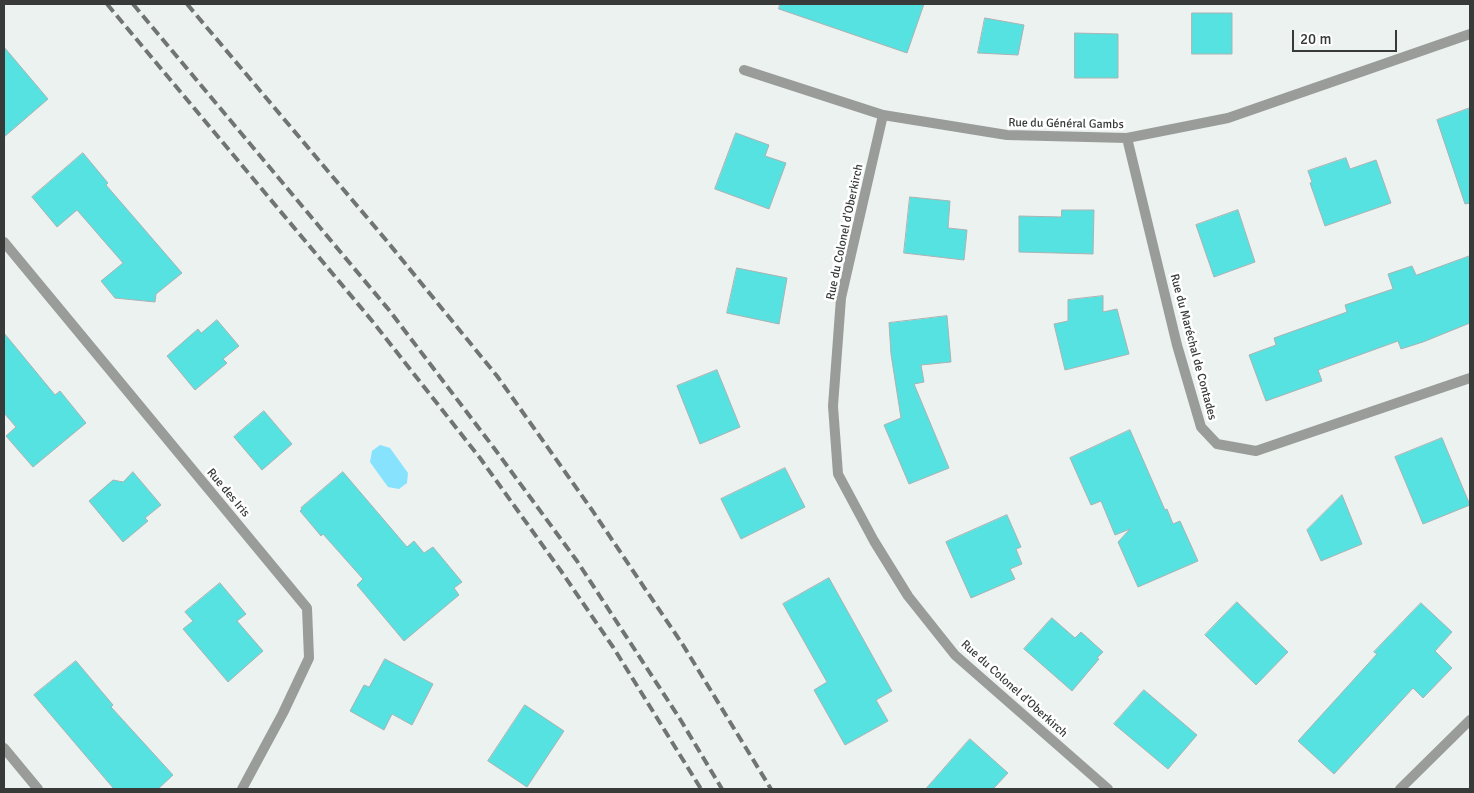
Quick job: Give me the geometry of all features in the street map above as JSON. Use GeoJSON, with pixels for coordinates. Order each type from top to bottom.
{"type":"FeatureCollection","features":[{"type":"Feature","properties":{"kind":"street","name":"Rue du Général Gambs"},"geometry":{"type":"LineString","coordinates":[[744,70],[883,115],[1007,135],[1128,138],[1228,118],[1470,34]]}},
{"type":"Feature","properties":{"kind":"street","name":"Rue du Colonel d'Oberkirch"},"geometry":{"type":"LineString","coordinates":[[883,115],[841,298],[834,406],[838,474],[874,541],[908,596],[955,655],[1108,789]]}},
{"type":"Feature","properties":{"kind":"street","name":"Rue du Maréchal de Contades"},"geometry":{"type":"LineString","coordinates":[[1128,138],[1177,345],[1201,427],[1217,444],[1256,451],[1470,378]]}},
{"type":"Feature","properties":{"kind":"street","name":"Rue des Iris"},"geometry":{"type":"LineString","coordinates":[[4,242],[307,608],[310,658],[242,789]]}},
{"type":"Feature","properties":{"kind":"street"},"geometry":{"type":"LineString","coordinates":[[1400,789],[1470,720]]}},
{"type":"Feature","properties":{"kind":"street"},"geometry":{"type":"LineString","coordinates":[[4,748],[38,789]]}},
{"type":"Feature","properties":{"kind":"water"},"geometry":{"type":"Polygon","coordinates":[[[380,445],[390,448],[408,473],[407,483],[399,489],[388,487],[370,462],[372,451],[380,445]]]}},
{"type":"Feature","properties":{"kind":"building"},"geometry":{"type":"Polygon","coordinates":[[[780,4],[924,4],[907,53],[779,9],[780,4]]]}},
{"type":"Feature","properties":{"kind":"building"},"geometry":{"type":"Polygon","coordinates":[[[1192,13],[1232,13],[1232,54],[1192,54],[1192,13]]]}},
{"type":"Feature","properties":{"kind":"building"},"geometry":{"type":"Polygon","coordinates":[[[985,18],[1024,25],[1018,55],[978,53],[985,18]]]}},
{"type":"Feature","properties":{"kind":"building"},"geometry":{"type":"Polygon","coordinates":[[[1075,33],[1118,34],[1118,78],[1075,78],[1075,33]]]}},
{"type":"Feature","properties":{"kind":"building"},"geometry":{"type":"Polygon","coordinates":[[[4,47],[48,99],[4,137],[4,47]]]}},
{"type":"Feature","properties":{"kind":"building"},"geometry":{"type":"Polygon","coordinates":[[[1470,108],[1470,203],[1465,204],[1437,120],[1470,108]]]}},
{"type":"Feature","properties":{"kind":"building"},"geometry":{"type":"Polygon","coordinates":[[[736,133],[769,145],[765,156],[786,163],[769,209],[715,189],[736,133]]]}},
{"type":"Feature","properties":{"kind":"building"},"geometry":{"type":"Polygon","coordinates":[[[83,153],[108,183],[106,185],[182,273],[156,294],[155,302],[115,298],[101,281],[123,263],[77,210],[57,227],[32,197],[83,153]]]}},
{"type":"Feature","properties":{"kind":"building"},"geometry":{"type":"Polygon","coordinates":[[[1346,158],[1350,169],[1376,160],[1391,203],[1325,226],[1310,183],[1312,182],[1308,171],[1346,158]]]}},
{"type":"Feature","properties":{"kind":"building"},"geometry":{"type":"Polygon","coordinates":[[[910,197],[950,201],[948,228],[967,230],[964,260],[904,253],[910,197]]]}},
{"type":"Feature","properties":{"kind":"building"},"geometry":{"type":"Polygon","coordinates":[[[1062,210],[1094,210],[1093,254],[1019,252],[1019,216],[1061,217],[1062,210]]]}},
{"type":"Feature","properties":{"kind":"building"},"geometry":{"type":"Polygon","coordinates":[[[1238,210],[1255,262],[1214,277],[1196,225],[1238,210]]]}},
{"type":"Feature","properties":{"kind":"building"},"geometry":{"type":"Polygon","coordinates":[[[1470,256],[1470,323],[1401,349],[1398,341],[1318,370],[1322,381],[1266,401],[1249,355],[1276,345],[1274,338],[1347,312],[1345,305],[1393,289],[1388,274],[1412,266],[1416,275],[1470,256]]]}},
{"type":"Feature","properties":{"kind":"building"},"geometry":{"type":"Polygon","coordinates":[[[737,268],[787,278],[779,324],[727,313],[737,268]]]}},
{"type":"Feature","properties":{"kind":"building"},"geometry":{"type":"Polygon","coordinates":[[[1103,296],[1103,312],[1117,309],[1129,354],[1065,370],[1054,324],[1068,321],[1068,300],[1103,296]]]}},
{"type":"Feature","properties":{"kind":"building"},"geometry":{"type":"Polygon","coordinates":[[[947,316],[951,362],[921,365],[924,382],[914,384],[949,468],[909,484],[884,425],[901,418],[891,354],[889,323],[947,316]]]}},
{"type":"Feature","properties":{"kind":"building"},"geometry":{"type":"Polygon","coordinates":[[[217,320],[239,346],[223,359],[227,363],[195,390],[167,356],[198,329],[201,333],[217,320]]]}},
{"type":"Feature","properties":{"kind":"building"},"geometry":{"type":"Polygon","coordinates":[[[4,333],[55,395],[60,391],[86,423],[33,467],[6,436],[16,427],[4,413],[4,333]]]}},
{"type":"Feature","properties":{"kind":"building"},"geometry":{"type":"Polygon","coordinates":[[[717,370],[740,427],[700,444],[677,386],[717,370]]]}},
{"type":"Feature","properties":{"kind":"building"},"geometry":{"type":"Polygon","coordinates":[[[264,411],[292,444],[262,470],[234,437],[264,411]]]}},
{"type":"Feature","properties":{"kind":"building"},"geometry":{"type":"Polygon","coordinates":[[[1130,430],[1165,510],[1167,509],[1173,524],[1180,521],[1198,561],[1138,587],[1118,542],[1130,529],[1115,535],[1101,501],[1091,505],[1070,458],[1130,430]]]}},
{"type":"Feature","properties":{"kind":"building"},"geometry":{"type":"Polygon","coordinates":[[[1442,438],[1470,505],[1423,524],[1395,457],[1442,438]]]}},
{"type":"Feature","properties":{"kind":"building"},"geometry":{"type":"Polygon","coordinates":[[[785,468],[805,507],[741,539],[721,499],[785,468]]]}},
{"type":"Feature","properties":{"kind":"building"},"geometry":{"type":"Polygon","coordinates":[[[133,472],[161,505],[145,518],[148,521],[123,542],[89,501],[113,480],[123,482],[133,472]]]}},
{"type":"Feature","properties":{"kind":"building"},"geometry":{"type":"Polygon","coordinates":[[[343,472],[407,547],[414,541],[424,553],[433,547],[462,582],[454,588],[459,595],[404,641],[357,585],[363,579],[323,534],[321,536],[300,511],[301,508],[343,472]]]}},
{"type":"Feature","properties":{"kind":"building"},"geometry":{"type":"Polygon","coordinates":[[[1342,495],[1362,544],[1321,561],[1307,530],[1342,495]]]}},
{"type":"Feature","properties":{"kind":"building"},"geometry":{"type":"Polygon","coordinates":[[[1007,515],[1021,547],[1016,549],[1022,564],[1010,569],[1015,579],[971,598],[946,542],[1007,515]]]}},
{"type":"Feature","properties":{"kind":"building"},"geometry":{"type":"Polygon","coordinates":[[[829,578],[892,691],[876,700],[888,721],[845,745],[814,690],[827,682],[783,604],[829,578]]]}},
{"type":"Feature","properties":{"kind":"building"},"geometry":{"type":"Polygon","coordinates":[[[220,583],[246,614],[237,621],[263,651],[228,682],[183,629],[193,621],[185,612],[220,583]]]}},
{"type":"Feature","properties":{"kind":"building"},"geometry":{"type":"Polygon","coordinates":[[[1237,602],[1288,652],[1256,685],[1205,635],[1237,602]]]}},
{"type":"Feature","properties":{"kind":"building"},"geometry":{"type":"Polygon","coordinates":[[[1421,603],[1452,632],[1435,651],[1452,668],[1423,698],[1413,688],[1334,774],[1298,741],[1377,654],[1374,652],[1421,603]]]}},
{"type":"Feature","properties":{"kind":"building"},"geometry":{"type":"Polygon","coordinates":[[[1052,618],[1075,638],[1081,632],[1103,652],[1072,691],[1024,649],[1052,618]]]}},
{"type":"Feature","properties":{"kind":"building"},"geometry":{"type":"Polygon","coordinates":[[[385,659],[433,684],[412,725],[392,714],[384,730],[350,711],[364,685],[369,687],[385,659]]]}},
{"type":"Feature","properties":{"kind":"building"},"geometry":{"type":"Polygon","coordinates":[[[76,661],[113,705],[111,707],[173,775],[158,789],[114,789],[34,695],[76,661]]]}},
{"type":"Feature","properties":{"kind":"building"},"geometry":{"type":"Polygon","coordinates":[[[1144,690],[1197,735],[1168,769],[1114,724],[1144,690]]]}},
{"type":"Feature","properties":{"kind":"building"},"geometry":{"type":"Polygon","coordinates":[[[525,705],[564,731],[527,787],[488,761],[525,705]]]}},
{"type":"Feature","properties":{"kind":"building"},"geometry":{"type":"Polygon","coordinates":[[[970,739],[1008,773],[993,789],[926,789],[970,739]]]}},
{"type":"Feature","properties":{"kind":"railway"},"geometry":{"type":"LineString","coordinates":[[107,4],[373,322],[480,458],[613,647],[701,789]]}},
{"type":"Feature","properties":{"kind":"railway"},"geometry":{"type":"LineString","coordinates":[[133,4],[389,310],[494,448],[577,561],[680,719],[722,789]]}},
{"type":"Feature","properties":{"kind":"railway"},"geometry":{"type":"LineString","coordinates":[[187,4],[386,240],[497,376],[592,510],[683,645],[771,789]]}}]}
